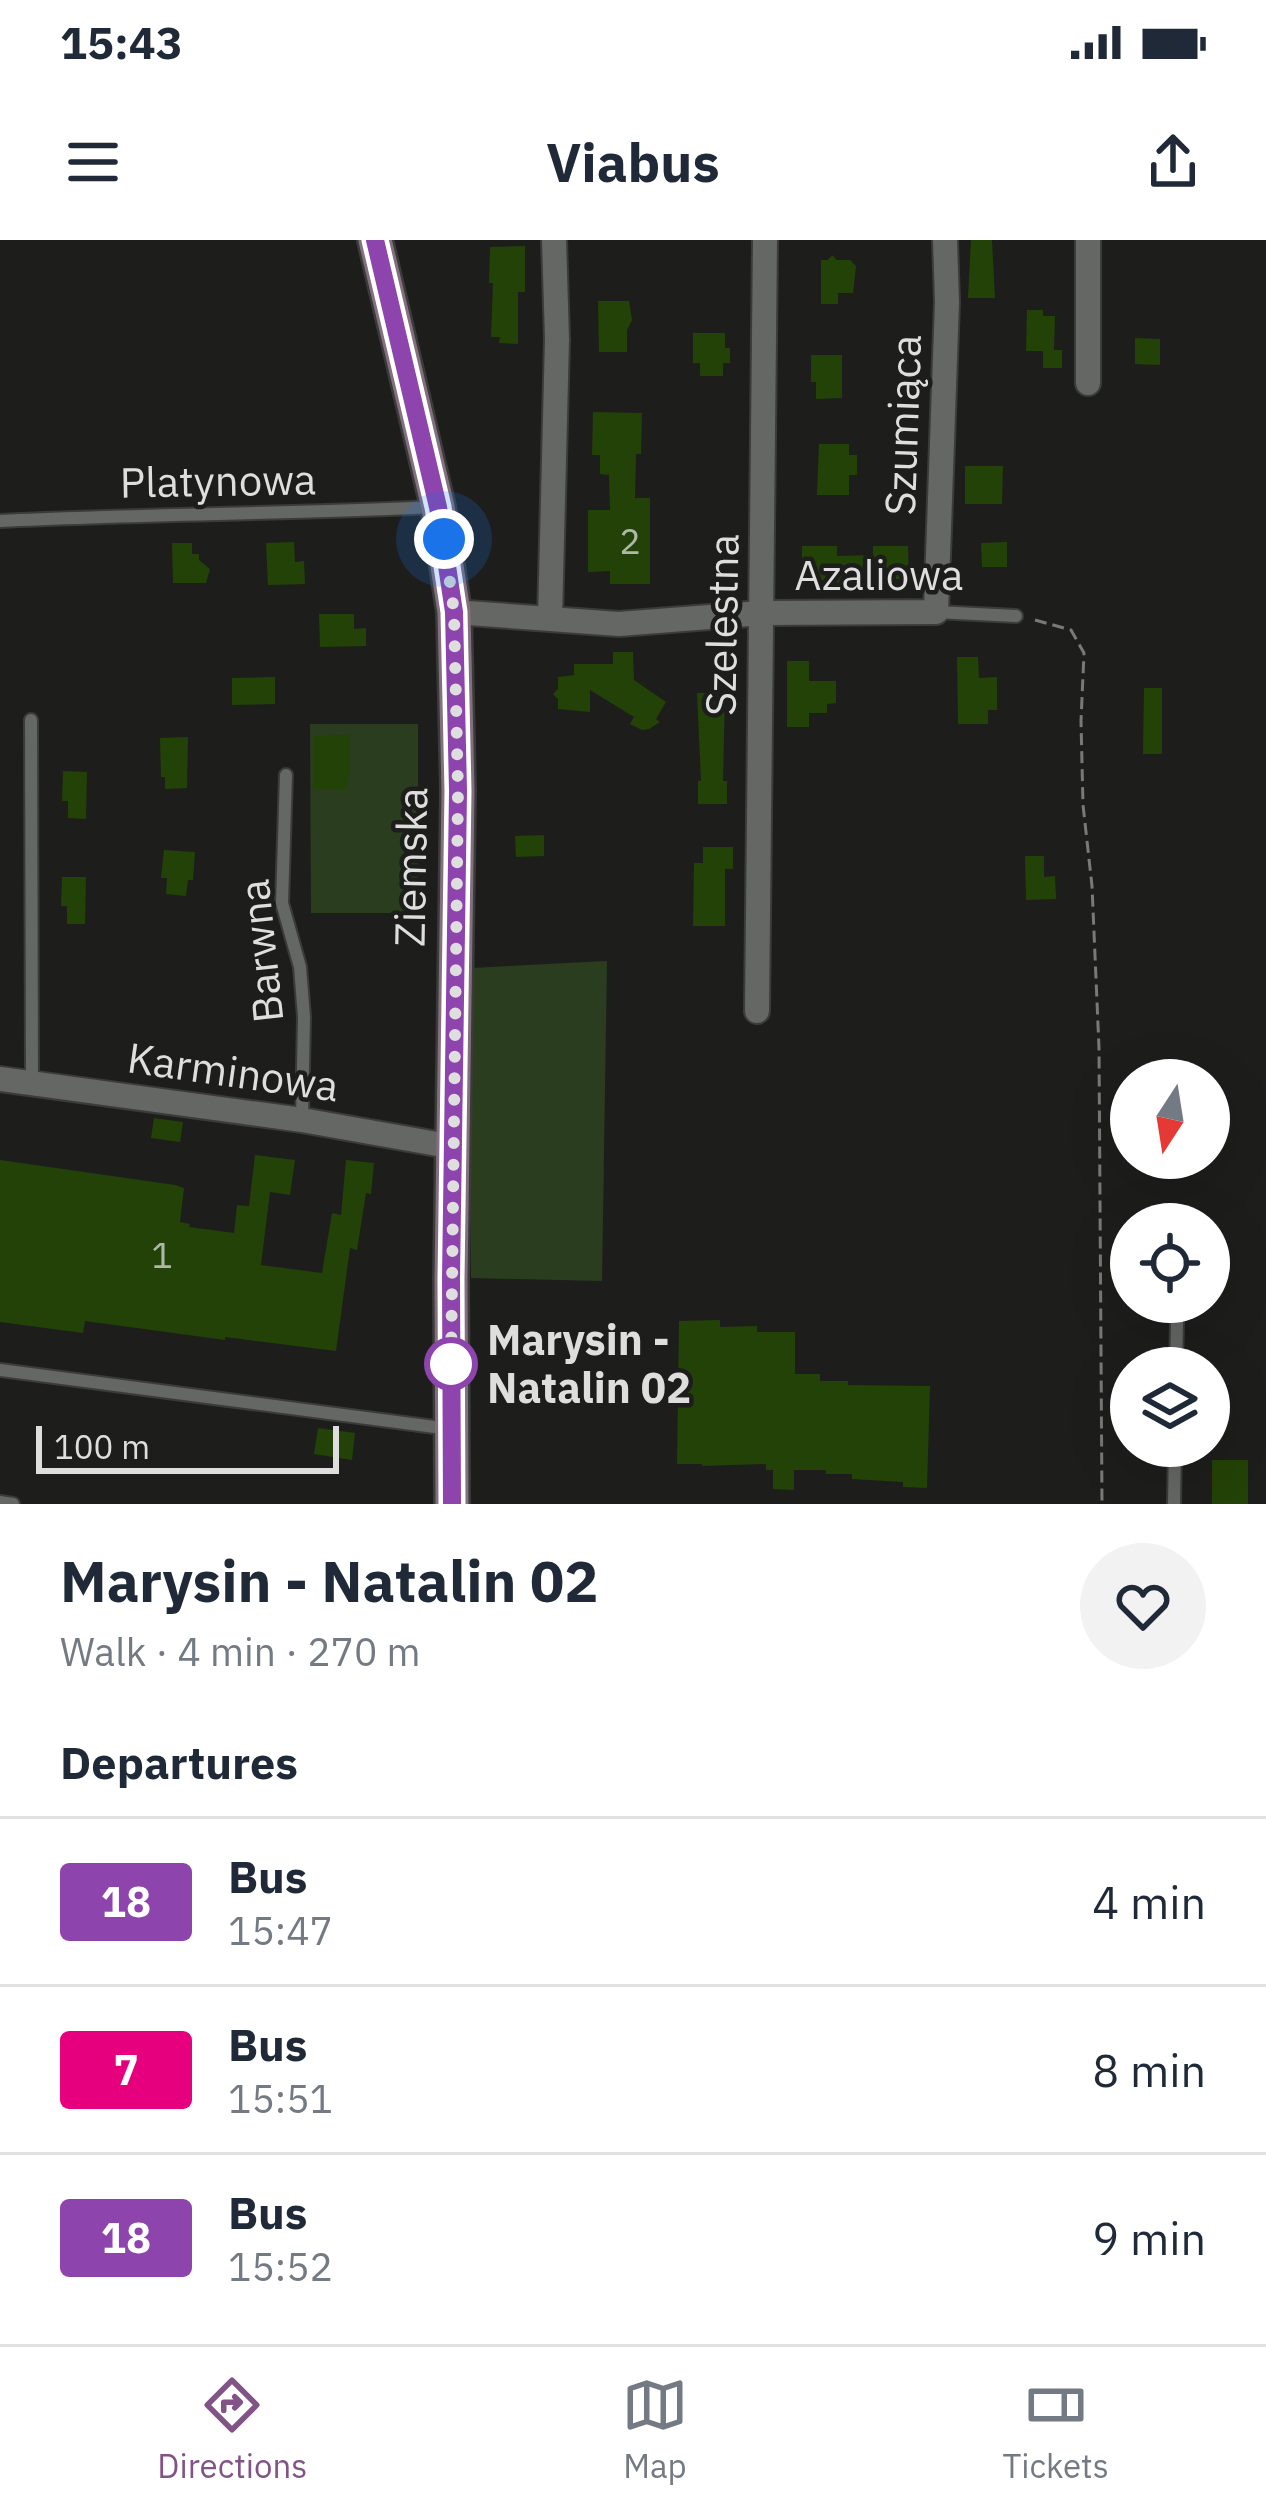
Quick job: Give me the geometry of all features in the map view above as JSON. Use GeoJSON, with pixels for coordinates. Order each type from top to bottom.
{"type":"FeatureCollection","features":[{"type":"Feature","properties":{"kind":"street","name":"Ziemska"},"geometry":{"type":"LineString","coordinates":[[375,240],[438,507],[454,612],[458,791],[452,1504]]}},
{"type":"Feature","properties":{"kind":"street"},"geometry":{"type":"LineString","coordinates":[[550,619],[557,339],[554,240]]}},
{"type":"Feature","properties":{"kind":"street","name":"Szelestna"},"geometry":{"type":"LineString","coordinates":[[758,1011],[765,240]]}},
{"type":"Feature","properties":{"kind":"street","name":"Szumiąca"},"geometry":{"type":"LineString","coordinates":[[936,612],[945,240]]}},
{"type":"Feature","properties":{"kind":"street"},"geometry":{"type":"LineString","coordinates":[[1088,240],[1088,383]]}},
{"type":"Feature","properties":{"kind":"street","name":"Azaliowa"},"geometry":{"type":"LineString","coordinates":[[454,612],[619,624],[760,614],[936,612]]}},
{"type":"Feature","properties":{"kind":"street","name":"Karminowa"},"geometry":{"type":"LineString","coordinates":[[0,1079],[302,1120],[454,1147]]}},
{"type":"Feature","properties":{"kind":"lane","name":"Platynowa"},"geometry":{"type":"LineString","coordinates":[[0,521],[438,507]]}},
{"type":"Feature","properties":{"kind":"lane","name":"Azaliowa"},"geometry":{"type":"LineString","coordinates":[[936,612],[1016,616]]}},
{"type":"Feature","properties":{"kind":"lane"},"geometry":{"type":"LineString","coordinates":[[31,720],[32,1084]]}},
{"type":"Feature","properties":{"kind":"lane","name":"Barwna"},"geometry":{"type":"LineString","coordinates":[[286,775],[282,903],[300,968],[302,1120]]}},
{"type":"Feature","properties":{"kind":"lane"},"geometry":{"type":"LineString","coordinates":[[0,1370],[451,1430]]}},
{"type":"Feature","properties":{"kind":"lane"},"geometry":{"type":"LineString","coordinates":[[1174,1504],[1175,1467]]}},
{"type":"Feature","properties":{"kind":"lane"},"geometry":{"type":"LineString","coordinates":[[0,1502],[13,1504]]}},
{"type":"Feature","properties":{"kind":"path"},"geometry":{"type":"LineString","coordinates":[[1016,616],[1072,630],[1084,653],[1083,805],[1092,886],[1099,1048],[1102,1504]]}},
{"type":"Feature","properties":{"kind":"green space"},"geometry":{"type":"Polygon","coordinates":[[[310,724],[418,724],[418,913],[311,913],[310,724]]]}},
{"type":"Feature","properties":{"kind":"green space"},"geometry":{"type":"Polygon","coordinates":[[[607,961],[602,1281],[471,1278],[471,968],[607,961]]]}},
{"type":"Feature","properties":{"kind":"building"},"geometry":{"type":"Polygon","coordinates":[[[971,240],[992,240],[995,298],[968,298],[971,240]]]}},
{"type":"Feature","properties":{"kind":"building"},"geometry":{"type":"Polygon","coordinates":[[[525,246],[525,292],[518,292],[518,344],[499,343],[500,337],[491,337],[490,247],[525,246]]]}},
{"type":"Feature","properties":{"kind":"building"},"geometry":{"type":"Polygon","coordinates":[[[832,255],[856,266],[853,293],[838,293],[838,304],[821,304],[821,260],[832,255]]]}},
{"type":"Feature","properties":{"kind":"building"},"geometry":{"type":"Polygon","coordinates":[[[598,301],[629,301],[632,320],[627,352],[599,352],[598,301]]]}},
{"type":"Feature","properties":{"kind":"building"},"geometry":{"type":"Polygon","coordinates":[[[1027,310],[1055,316],[1054,350],[1062,350],[1062,368],[1043,368],[1043,351],[1026,351],[1027,310]]]}},
{"type":"Feature","properties":{"kind":"building"},"geometry":{"type":"Polygon","coordinates":[[[693,333],[725,333],[730,363],[723,363],[723,376],[700,376],[700,363],[693,363],[693,333]]]}},
{"type":"Feature","properties":{"kind":"building"},"geometry":{"type":"Polygon","coordinates":[[[1135,338],[1160,339],[1160,365],[1135,364],[1135,338]]]}},
{"type":"Feature","properties":{"kind":"building"},"geometry":{"type":"Polygon","coordinates":[[[811,355],[842,355],[842,398],[816,399],[811,355]]]}},
{"type":"Feature","properties":{"kind":"building"},"geometry":{"type":"Polygon","coordinates":[[[593,412],[642,413],[635,498],[650,498],[650,584],[610,584],[610,571],[588,572],[588,510],[610,510],[609,475],[600,474],[600,455],[592,455],[593,412]]]}},
{"type":"Feature","properties":{"kind":"building"},"geometry":{"type":"Polygon","coordinates":[[[819,444],[849,444],[849,455],[857,455],[857,475],[849,475],[849,495],[817,495],[819,444]]]}},
{"type":"Feature","properties":{"kind":"building"},"geometry":{"type":"Polygon","coordinates":[[[965,466],[1003,466],[1002,504],[965,504],[965,466]]]}},
{"type":"Feature","properties":{"kind":"building"},"geometry":{"type":"Polygon","coordinates":[[[294,542],[295,562],[304,561],[305,584],[268,585],[266,543],[294,542]]]}},
{"type":"Feature","properties":{"kind":"building"},"geometry":{"type":"Polygon","coordinates":[[[1007,542],[1007,567],[982,567],[981,543],[1007,542]]]}},
{"type":"Feature","properties":{"kind":"building"},"geometry":{"type":"Polygon","coordinates":[[[172,543],[192,543],[192,554],[199,554],[210,569],[206,583],[173,583],[172,543]]]}},
{"type":"Feature","properties":{"kind":"building"},"geometry":{"type":"Polygon","coordinates":[[[802,546],[837,546],[837,556],[873,555],[873,546],[908,546],[909,579],[888,579],[888,585],[823,586],[823,580],[802,580],[802,546]]]}},
{"type":"Feature","properties":{"kind":"building"},"geometry":{"type":"Polygon","coordinates":[[[319,614],[354,614],[354,629],[366,628],[366,646],[320,647],[319,614]]]}},
{"type":"Feature","properties":{"kind":"building"},"geometry":{"type":"Polygon","coordinates":[[[613,652],[633,652],[634,680],[666,702],[656,719],[660,722],[649,729],[630,724],[634,717],[590,690],[590,712],[558,709],[553,694],[558,677],[574,675],[574,664],[613,664],[613,652]]]}},
{"type":"Feature","properties":{"kind":"building"},"geometry":{"type":"Polygon","coordinates":[[[957,657],[978,657],[979,678],[997,677],[997,710],[988,710],[988,724],[958,724],[957,657]]]}},
{"type":"Feature","properties":{"kind":"building"},"geometry":{"type":"Polygon","coordinates":[[[787,661],[809,661],[809,681],[836,681],[836,703],[827,704],[827,713],[809,713],[809,727],[787,727],[787,661]]]}},
{"type":"Feature","properties":{"kind":"building"},"geometry":{"type":"Polygon","coordinates":[[[275,677],[275,704],[232,705],[232,678],[275,677]]]}},
{"type":"Feature","properties":{"kind":"building"},"geometry":{"type":"Polygon","coordinates":[[[1144,688],[1162,688],[1162,754],[1143,754],[1144,688]]]}},
{"type":"Feature","properties":{"kind":"building"},"geometry":{"type":"Polygon","coordinates":[[[697,693],[725,693],[727,804],[698,804],[697,693]]]}},
{"type":"Feature","properties":{"kind":"building"},"geometry":{"type":"Polygon","coordinates":[[[350,735],[348,789],[313,789],[313,736],[350,735]]]}},
{"type":"Feature","properties":{"kind":"building"},"geometry":{"type":"Polygon","coordinates":[[[188,737],[187,788],[165,789],[160,738],[188,737]]]}},
{"type":"Feature","properties":{"kind":"building"},"geometry":{"type":"Polygon","coordinates":[[[63,771],[87,772],[86,819],[68,818],[68,801],[62,801],[63,771]]]}},
{"type":"Feature","properties":{"kind":"building"},"geometry":{"type":"Polygon","coordinates":[[[544,835],[544,856],[516,857],[515,836],[544,835]]]}},
{"type":"Feature","properties":{"kind":"building"},"geometry":{"type":"Polygon","coordinates":[[[703,847],[733,847],[733,869],[725,869],[725,926],[693,926],[694,863],[703,863],[703,847]]]}},
{"type":"Feature","properties":{"kind":"building"},"geometry":{"type":"Polygon","coordinates":[[[164,850],[195,852],[193,880],[188,880],[186,896],[166,894],[167,878],[161,878],[164,850]]]}},
{"type":"Feature","properties":{"kind":"building"},"geometry":{"type":"Polygon","coordinates":[[[1025,856],[1044,856],[1044,877],[1055,876],[1056,899],[1026,900],[1025,856]]]}},
{"type":"Feature","properties":{"kind":"building"},"geometry":{"type":"Polygon","coordinates":[[[62,877],[86,877],[85,924],[67,924],[67,906],[61,906],[62,877]]]}},
{"type":"Feature","properties":{"kind":"building"},"geometry":{"type":"Polygon","coordinates":[[[154,1118],[183,1122],[180,1142],[151,1138],[154,1118]]]}},
{"type":"Feature","properties":{"kind":"building"},"geometry":{"type":"Polygon","coordinates":[[[255,1155],[295,1160],[290,1195],[270,1192],[261,1265],[322,1273],[332,1213],[341,1215],[346,1160],[374,1163],[357,1250],[350,1248],[336,1351],[85,1321],[83,1333],[0,1322],[0,1160],[175,1185],[184,1188],[180,1222],[234,1233],[237,1205],[249,1206],[255,1155]]]}},
{"type":"Feature","properties":{"kind":"building"},"geometry":{"type":"Polygon","coordinates":[[[720,1320],[720,1327],[795,1332],[795,1374],[820,1374],[820,1381],[848,1381],[848,1385],[930,1386],[927,1488],[852,1479],[852,1474],[826,1474],[826,1470],[794,1470],[794,1490],[773,1489],[773,1470],[766,1470],[766,1464],[677,1464],[679,1321],[720,1320]]]}},
{"type":"Feature","properties":{"kind":"building"},"geometry":{"type":"Polygon","coordinates":[[[318,1428],[355,1433],[352,1460],[314,1454],[318,1428]]]}},
{"type":"Feature","properties":{"kind":"building"},"geometry":{"type":"Polygon","coordinates":[[[1248,1460],[1248,1504],[1212,1504],[1212,1467],[1248,1460]]]}},
{"type":"Feature","properties":{"kind":"bus line","name":"18"},"geometry":{"type":"LineString","coordinates":[[375,240],[438,507],[454,612],[458,791],[452,1504]]}},
{"type":"Feature","properties":{"kind":"place","name":"Marysin - Natalin 02"},"geometry":{"type":"Point","coordinates":[451,1364]}},
{"type":"Feature","properties":{"kind":"route"},"geometry":{"type":"LineString","coordinates":[[444,539],[454,612],[458,791],[451,1368],[451,1364]]}}]}
